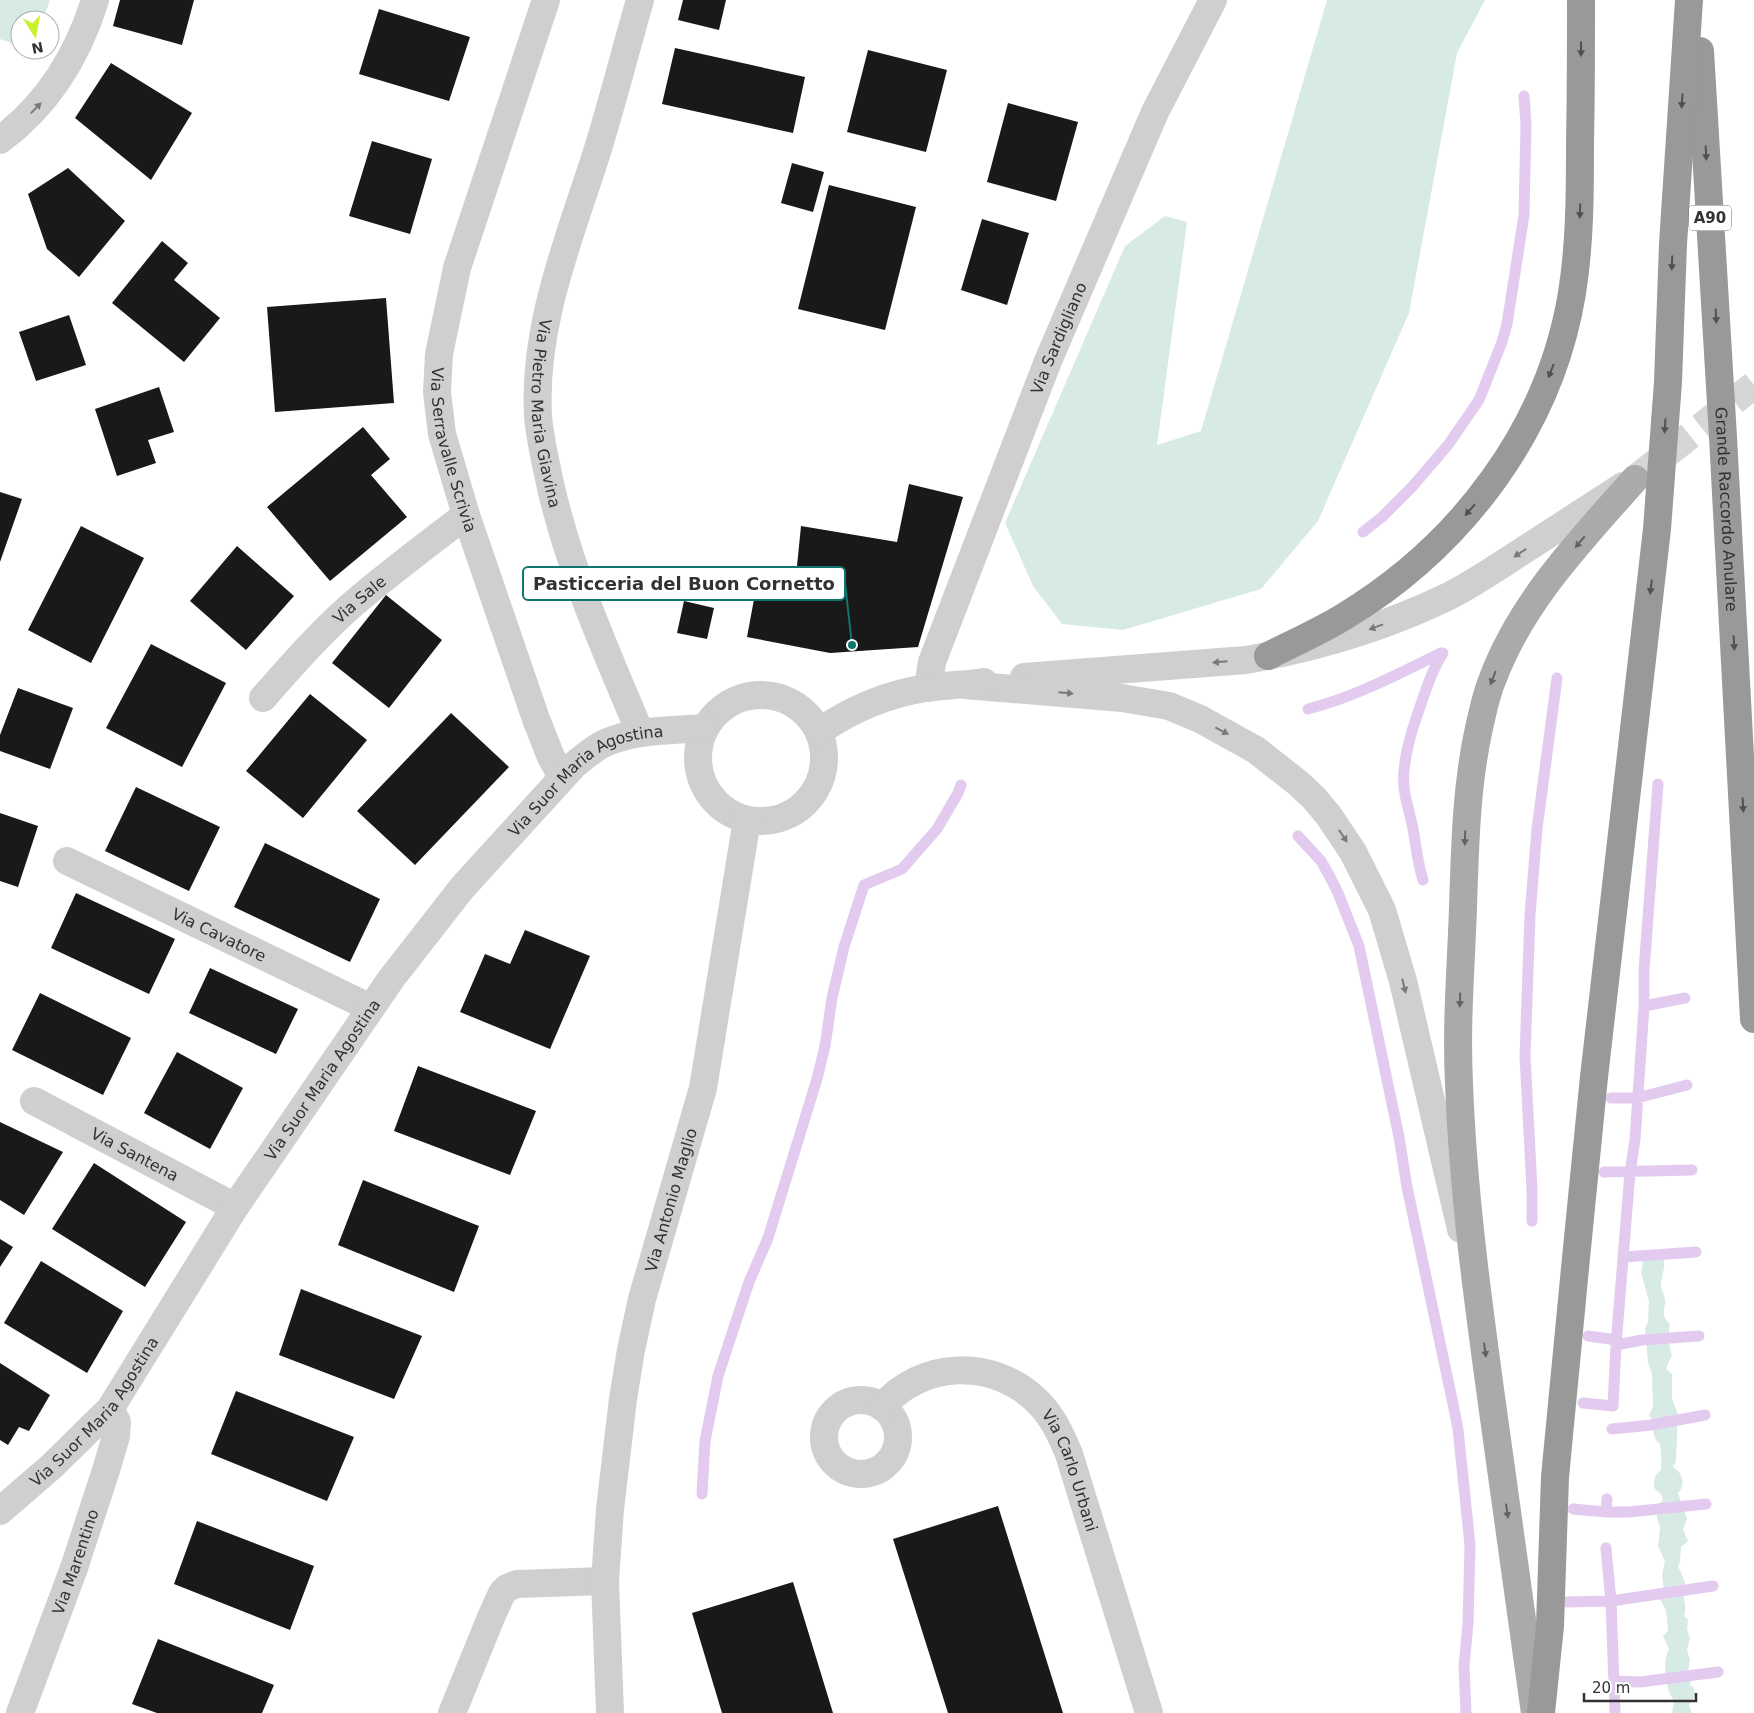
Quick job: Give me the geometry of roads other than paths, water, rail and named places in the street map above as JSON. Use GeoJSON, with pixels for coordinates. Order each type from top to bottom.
{"type":"FeatureCollection","features":[{"type":"Feature","properties":{"kind":"highway"},"geometry":{"type":"LineString","coordinates":[[1268,656],[1344,617],[1392,583],[1432,551],[1483,495],[1516,447],[1540,400],[1566,326],[1576,256],[1580,210],[1581,0]]}},
{"type":"Feature","properties":{"kind":"highway"},"geometry":{"type":"LineString","coordinates":[[1541,1713],[1550,1626],[1555,1477],[1576,1258],[1594,1077],[1657,529],[1668,382],[1673,244],[1689,0]]}},
{"type":"Feature","properties":{"kind":"highway","name":"Grande Raccordo Anulare"},"geometry":{"type":"LineString","coordinates":[[1697,0],[1724,447],[1754,1019]]}},
{"type":"Feature","properties":{"kind":"main road"},"geometry":{"type":"LineString","coordinates":[[1535,1713],[1478,1302],[1465,1180],[1459,1080],[1459,1020],[1466,809],[1473,755],[1491,681],[1518,625],[1554,574],[1635,479]]}},
{"type":"Feature","properties":{"kind":"street"},"geometry":{"type":"LineString","coordinates":[[0,140],[37,108],[49,93],[77,45],[95,0]]}},
{"type":"Feature","properties":{"kind":"street","name":"Via Serravalle Scrivia"},"geometry":{"type":"LineString","coordinates":[[546,0],[457,268],[438,354],[437,392],[440,421],[466,515],[536,719],[562,777]]}},
{"type":"Feature","properties":{"kind":"street","name":"Via Pietro Maria Giavina"},"geometry":{"type":"LineString","coordinates":[[640,0],[598,147],[558,273],[545,327],[538,380],[538,397],[540,434],[564,540],[577,579],[640,732]]}},
{"type":"Feature","properties":{"kind":"street","name":"Via Sardigliano"},"geometry":{"type":"LineString","coordinates":[[928,688],[932,662],[1048,361],[1155,112],[1213,0]]}},
{"type":"Feature","properties":{"kind":"street"},"geometry":{"type":"LineString","coordinates":[[820,731],[864,705],[904,692],[1077,672],[1212,663],[1268,656],[1370,629],[1447,597],[1490,572],[1635,479]]}},
{"type":"Feature","properties":{"kind":"street","name":"Via Sale"},"geometry":{"type":"LineString","coordinates":[[263,698],[304,651],[352,605],[406,560],[466,515]]}},
{"type":"Feature","properties":{"kind":"street"},"geometry":{"type":"LineString","coordinates":[[965,685],[1122,698],[1169,706],[1200,719],[1256,750],[1298,782],[1329,816],[1353,852],[1367,878],[1382,910],[1393,943],[1478,1302]]}},
{"type":"Feature","properties":{"kind":"street"},"geometry":{"type":"LineString","coordinates":[[753,694],[773,695],[792,701],[809,714],[820,731],[825,752],[823,773],[814,794],[800,809],[780,819],[764,821],[747,820],[735,816],[719,806],[706,789],[699,770],[698,748],[705,728],[717,712],[733,700],[753,694]]}},
{"type":"Feature","properties":{"kind":"street","name":"Via Suor Maria Agostina"},"geometry":{"type":"LineString","coordinates":[[0,1511],[52,1466],[110,1410],[234,1207],[371,1008],[462,888],[562,777],[599,746],[640,732],[705,728]]}},
{"type":"Feature","properties":{"kind":"street","name":"Via Antonio Maglio"},"geometry":{"type":"LineString","coordinates":[[610,1713],[606,1581],[611,1500],[623,1399],[642,1299],[703,1088],[747,820]]}},
{"type":"Feature","properties":{"kind":"street","name":"Via Cavatore"},"geometry":{"type":"LineString","coordinates":[[67,861],[371,1008]]}},
{"type":"Feature","properties":{"kind":"street","name":"Via Santena"},"geometry":{"type":"LineString","coordinates":[[34,1101],[234,1207]]}},
{"type":"Feature","properties":{"kind":"street","name":"Via Carlo Urbani"},"geometry":{"type":"LineString","coordinates":[[882,1406],[892,1395],[917,1379],[944,1372],[976,1370],[990,1373],[1020,1388],[1047,1412],[1054,1422],[1069,1454],[1149,1713]]}},
{"type":"Feature","properties":{"kind":"street","name":"Via Marentino"},"geometry":{"type":"LineString","coordinates":[[20,1713],[74,1568],[116,1436],[117,1422],[110,1410]]}},
{"type":"Feature","properties":{"kind":"street"},"geometry":{"type":"LineString","coordinates":[[452,1713],[492,1615],[502,1593],[507,1588],[517,1584],[606,1581]]}},
{"type":"Feature","properties":{"kind":"waterway"},"geometry":{"type":"LineString","coordinates":[[1363,532],[1382,517],[1412,487],[1448,445],[1479,400],[1502,342],[1507,324],[1524,215],[1526,125],[1524,96]]}},
{"type":"Feature","properties":{"kind":"waterway"},"geometry":{"type":"LineString","coordinates":[[1308,709],[1359,692],[1441,653]]}},
{"type":"Feature","properties":{"kind":"waterway"},"geometry":{"type":"LineString","coordinates":[[1423,880],[1405,791],[1404,771],[1408,744],[1416,718],[1431,676],[1443,653]]}},
{"type":"Feature","properties":{"kind":"waterway"},"geometry":{"type":"LineString","coordinates":[[1532,1221],[1525,1056],[1530,915],[1537,829],[1557,678]]}},
{"type":"Feature","properties":{"kind":"waterway"},"geometry":{"type":"LineString","coordinates":[[1583,1403],[1613,1406],[1630,1172],[1635,1140],[1644,1006],[1644,970],[1658,784]]}},
{"type":"Feature","properties":{"kind":"waterway"},"geometry":{"type":"LineString","coordinates":[[702,1494],[705,1441],[718,1376],[749,1282],[768,1238],[817,1079],[825,1046],[832,998],[844,947],[864,885],[902,869],[937,829],[961,785]]}},
{"type":"Feature","properties":{"kind":"waterway"},"geometry":{"type":"LineString","coordinates":[[1298,836],[1321,861],[1329,875],[1359,946],[1458,1429],[1470,1545],[1468,1623],[1464,1666],[1466,1713]]}},
{"type":"Feature","properties":{"kind":"waterway"},"geometry":{"type":"LineString","coordinates":[[1644,1006],[1685,998]]}},
{"type":"Feature","properties":{"kind":"waterway"},"geometry":{"type":"LineString","coordinates":[[1611,1098],[1637,1098],[1687,1085]]}},
{"type":"Feature","properties":{"kind":"waterway"},"geometry":{"type":"LineString","coordinates":[[1604,1172],[1692,1170]]}},
{"type":"Feature","properties":{"kind":"waterway"},"geometry":{"type":"LineString","coordinates":[[1624,1257],[1696,1252]]}},
{"type":"Feature","properties":{"kind":"waterway"},"geometry":{"type":"LineString","coordinates":[[1588,1336],[1617,1340]]}},
{"type":"Feature","properties":{"kind":"waterway"},"geometry":{"type":"LineString","coordinates":[[1616,1345],[1642,1340],[1699,1336]]}},
{"type":"Feature","properties":{"kind":"waterway"},"geometry":{"type":"LineString","coordinates":[[1612,1429],[1651,1425],[1705,1415]]}},
{"type":"Feature","properties":{"kind":"waterway"},"geometry":{"type":"LineString","coordinates":[[1606,1512],[1607,1499]]}},
{"type":"Feature","properties":{"kind":"waterway"},"geometry":{"type":"LineString","coordinates":[[1573,1509],[1629,1512],[1706,1504]]}},
{"type":"Feature","properties":{"kind":"waterway"},"geometry":{"type":"LineString","coordinates":[[1606,1548],[1611,1601],[1615,1713]]}},
{"type":"Feature","properties":{"kind":"waterway"},"geometry":{"type":"LineString","coordinates":[[1567,1602],[1611,1601],[1713,1586]]}},
{"type":"Feature","properties":{"kind":"waterway"},"geometry":{"type":"LineString","coordinates":[[1614,1681],[1640,1682],[1718,1672]]}},
{"type":"Feature","properties":{"kind":"tunnel"},"geometry":{"type":"LineString","coordinates":[[1635,479],[1754,385]]}},
{"type":"Feature","properties":{"kind":"place","name":"Pasticceria del Buon Cornetto"},"geometry":{"type":"Point","coordinates":[852,645]}}]}
